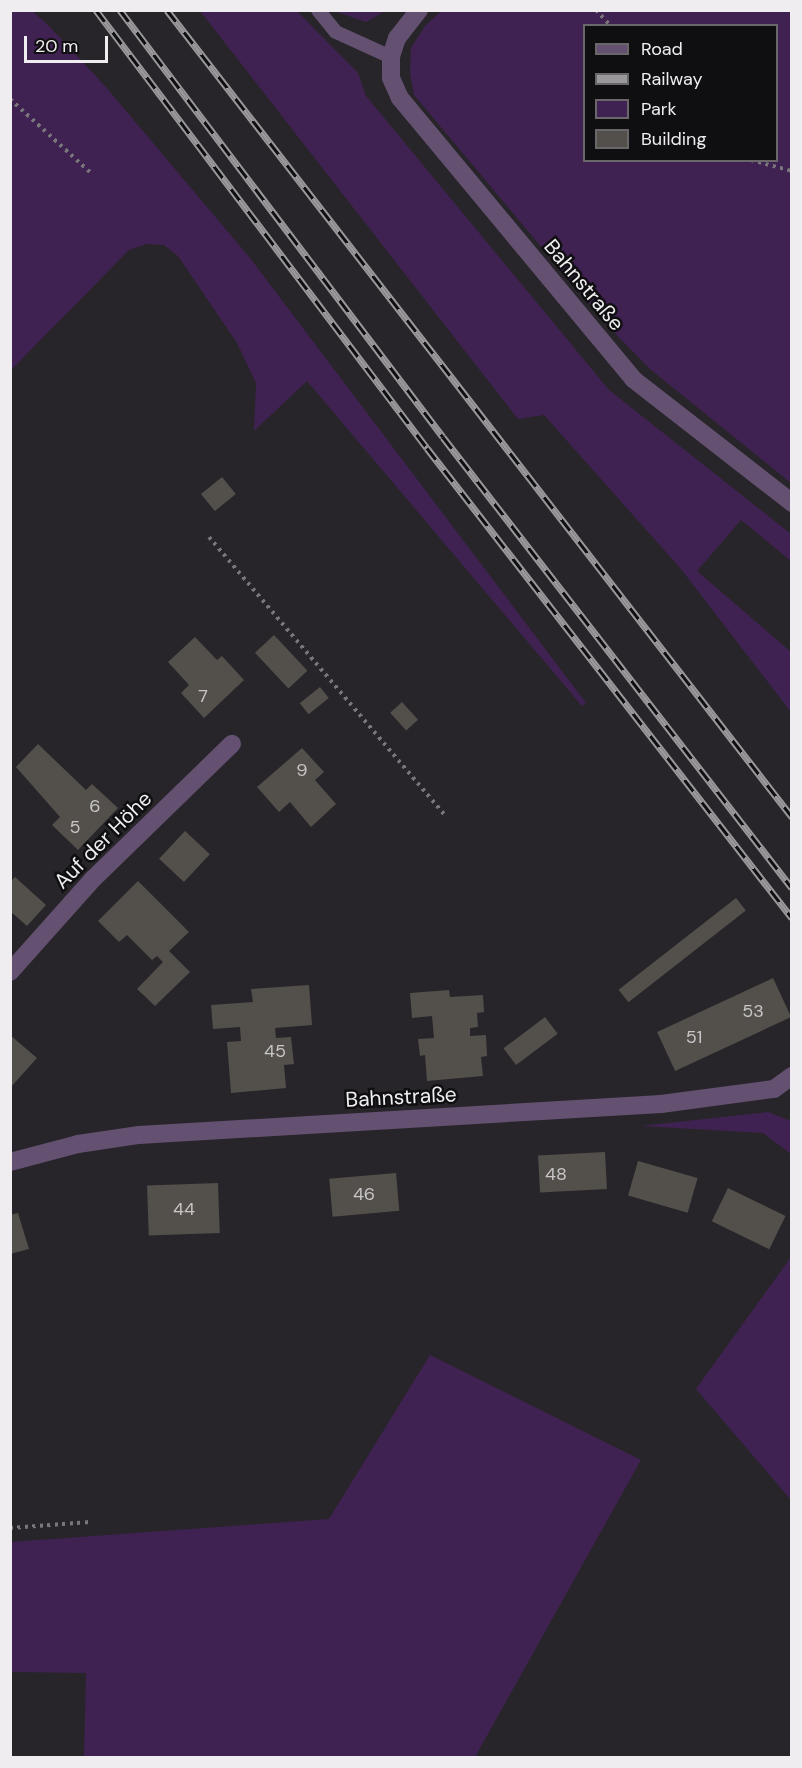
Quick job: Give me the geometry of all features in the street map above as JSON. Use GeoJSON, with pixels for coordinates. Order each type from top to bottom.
{"type":"FeatureCollection","features":[{"type":"Feature","properties":{"kind":"street"},"geometry":{"type":"LineString","coordinates":[[391,57],[397,38],[419,10]]}},
{"type":"Feature","properties":{"kind":"street","name":"Bahnstraße"},"geometry":{"type":"LineString","coordinates":[[391,57],[392,78],[400,98],[633,379],[792,503]]}},
{"type":"Feature","properties":{"kind":"street","name":"Auf der Höhe"},"geometry":{"type":"LineString","coordinates":[[10,972],[93,879],[232,744]]}},
{"type":"Feature","properties":{"kind":"street","name":"Bahnstraße"},"geometry":{"type":"LineString","coordinates":[[10,1162],[78,1144],[140,1135],[661,1104],[774,1089],[792,1076]]}},
{"type":"Feature","properties":{"kind":"lane"},"geometry":{"type":"LineString","coordinates":[[318,10],[336,32],[391,57]]}},
{"type":"Feature","properties":{"kind":"path"},"geometry":{"type":"LineString","coordinates":[[596,10],[609,24]]}},
{"type":"Feature","properties":{"kind":"path"},"geometry":{"type":"LineString","coordinates":[[10,99],[91,173]]}},
{"type":"Feature","properties":{"kind":"path"},"geometry":{"type":"LineString","coordinates":[[758,162],[792,171]]}},
{"type":"Feature","properties":{"kind":"path"},"geometry":{"type":"LineString","coordinates":[[209,537],[445,815]]}},
{"type":"Feature","properties":{"kind":"path"},"geometry":{"type":"LineString","coordinates":[[10,1528],[90,1522]]}},
{"type":"Feature","properties":{"kind":"green space"},"geometry":{"type":"Polygon","coordinates":[[[11,10],[32,11],[48,25],[105,86],[250,258],[586,703],[582,706],[307,381],[254,431],[256,383],[237,343],[178,256],[164,245],[147,244],[129,250],[11,370],[11,10]]]}},
{"type":"Feature","properties":{"kind":"green space"},"geometry":{"type":"Polygon","coordinates":[[[200,11],[297,11],[358,73],[366,96],[609,390],[791,534],[791,561],[741,520],[697,571],[791,652],[791,712],[681,569],[544,415],[518,419],[200,11]]]}},
{"type":"Feature","properties":{"kind":"green space"},"geometry":{"type":"Polygon","coordinates":[[[334,11],[385,11],[366,22],[334,11]]]}},
{"type":"Feature","properties":{"kind":"green space"},"geometry":{"type":"Polygon","coordinates":[[[441,11],[791,11],[791,483],[650,369],[605,323],[414,95],[410,72],[411,48],[425,26],[441,11]]]}},
{"type":"Feature","properties":{"kind":"green space"},"geometry":{"type":"Polygon","coordinates":[[[768,1112],[791,1121],[791,1154],[763,1133],[641,1126],[768,1112]]]}},
{"type":"Feature","properties":{"kind":"green space"},"geometry":{"type":"Polygon","coordinates":[[[791,1257],[792,1500],[696,1389],[791,1257]]]}},
{"type":"Feature","properties":{"kind":"green space"},"geometry":{"type":"Polygon","coordinates":[[[430,1355],[641,1460],[475,1757],[84,1757],[86,1673],[11,1672],[11,1542],[329,1519],[430,1355]]]}},
{"type":"Feature","properties":{"kind":"building"},"geometry":{"type":"Polygon","coordinates":[[[222,477],[236,494],[215,511],[201,494],[222,477]]]}},
{"type":"Feature","properties":{"kind":"building"},"geometry":{"type":"Polygon","coordinates":[[[274,635],[307,671],[288,689],[255,653],[274,635]]]}},
{"type":"Feature","properties":{"kind":"building"},"geometry":{"type":"Polygon","coordinates":[[[195,637],[217,660],[222,656],[244,680],[204,718],[181,693],[189,685],[168,662],[195,637]]]}},
{"type":"Feature","properties":{"kind":"building"},"geometry":{"type":"Polygon","coordinates":[[[320,687],[329,698],[309,714],[300,703],[320,687]]]}},
{"type":"Feature","properties":{"kind":"building"},"geometry":{"type":"Polygon","coordinates":[[[402,702],[418,720],[406,731],[390,713],[402,702]]]}},
{"type":"Feature","properties":{"kind":"building"},"geometry":{"type":"Polygon","coordinates":[[[38,744],[86,790],[92,784],[118,808],[78,850],[52,825],[60,817],[16,767],[38,744]]]}},
{"type":"Feature","properties":{"kind":"building"},"geometry":{"type":"Polygon","coordinates":[[[302,748],[324,772],[315,780],[336,804],[311,827],[290,802],[279,812],[257,787],[302,748]]]}},
{"type":"Feature","properties":{"kind":"building"},"geometry":{"type":"Polygon","coordinates":[[[185,831],[210,854],[184,882],[159,859],[185,831]]]}},
{"type":"Feature","properties":{"kind":"building"},"geometry":{"type":"Polygon","coordinates":[[[15,877],[46,905],[27,926],[10,911],[10,882],[15,877]]]}},
{"type":"Feature","properties":{"kind":"building"},"geometry":{"type":"Polygon","coordinates":[[[138,881],[189,932],[169,951],[190,972],[155,1006],[137,989],[163,962],[157,956],[152,960],[127,935],[119,942],[98,921],[138,881]]]}},
{"type":"Feature","properties":{"kind":"building"},"geometry":{"type":"Polygon","coordinates":[[[736,898],[746,911],[628,1002],[619,990],[736,898]]]}},
{"type":"Feature","properties":{"kind":"building"},"geometry":{"type":"Polygon","coordinates":[[[773,978],[791,1017],[675,1071],[657,1032],[773,978]]]}},
{"type":"Feature","properties":{"kind":"building"},"geometry":{"type":"Polygon","coordinates":[[[309,985],[312,1025],[275,1028],[276,1038],[291,1037],[294,1064],[284,1065],[286,1088],[231,1093],[227,1042],[241,1041],[240,1027],[213,1029],[211,1005],[253,1002],[251,989],[309,985]]]}},
{"type":"Feature","properties":{"kind":"building"},"geometry":{"type":"Polygon","coordinates":[[[449,990],[450,997],[483,995],[484,1012],[477,1013],[478,1027],[470,1028],[470,1036],[486,1035],[487,1056],[481,1057],[483,1076],[427,1081],[425,1055],[420,1056],[418,1039],[434,1038],[432,1016],[412,1018],[410,993],[449,990]]]}},
{"type":"Feature","properties":{"kind":"building"},"geometry":{"type":"Polygon","coordinates":[[[545,1017],[558,1034],[516,1065],[503,1048],[545,1017]]]}},
{"type":"Feature","properties":{"kind":"building"},"geometry":{"type":"Polygon","coordinates":[[[10,1035],[37,1058],[10,1088],[10,1035]]]}},
{"type":"Feature","properties":{"kind":"building"},"geometry":{"type":"Polygon","coordinates":[[[605,1152],[607,1189],[540,1192],[538,1156],[605,1152]]]}},
{"type":"Feature","properties":{"kind":"building"},"geometry":{"type":"Polygon","coordinates":[[[638,1161],[698,1178],[688,1213],[628,1196],[638,1161]]]}},
{"type":"Feature","properties":{"kind":"building"},"geometry":{"type":"Polygon","coordinates":[[[396,1173],[399,1211],[333,1217],[329,1179],[396,1173]]]}},
{"type":"Feature","properties":{"kind":"building"},"geometry":{"type":"Polygon","coordinates":[[[218,1183],[220,1233],[149,1235],[147,1185],[218,1183]]]}},
{"type":"Feature","properties":{"kind":"building"},"geometry":{"type":"Polygon","coordinates":[[[728,1188],[786,1216],[769,1249],[712,1221],[728,1188]]]}},
{"type":"Feature","properties":{"kind":"building"},"geometry":{"type":"Polygon","coordinates":[[[18,1213],[29,1249],[10,1254],[10,1215],[18,1213]]]}},
{"type":"Feature","properties":{"kind":"railway"},"geometry":{"type":"LineString","coordinates":[[96,10],[427,448],[792,918]]}},
{"type":"Feature","properties":{"kind":"railway"},"geometry":{"type":"LineString","coordinates":[[120,10],[443,437],[792,888]]}},
{"type":"Feature","properties":{"kind":"railway"},"geometry":{"type":"LineString","coordinates":[[167,10],[792,817]]}}]}
